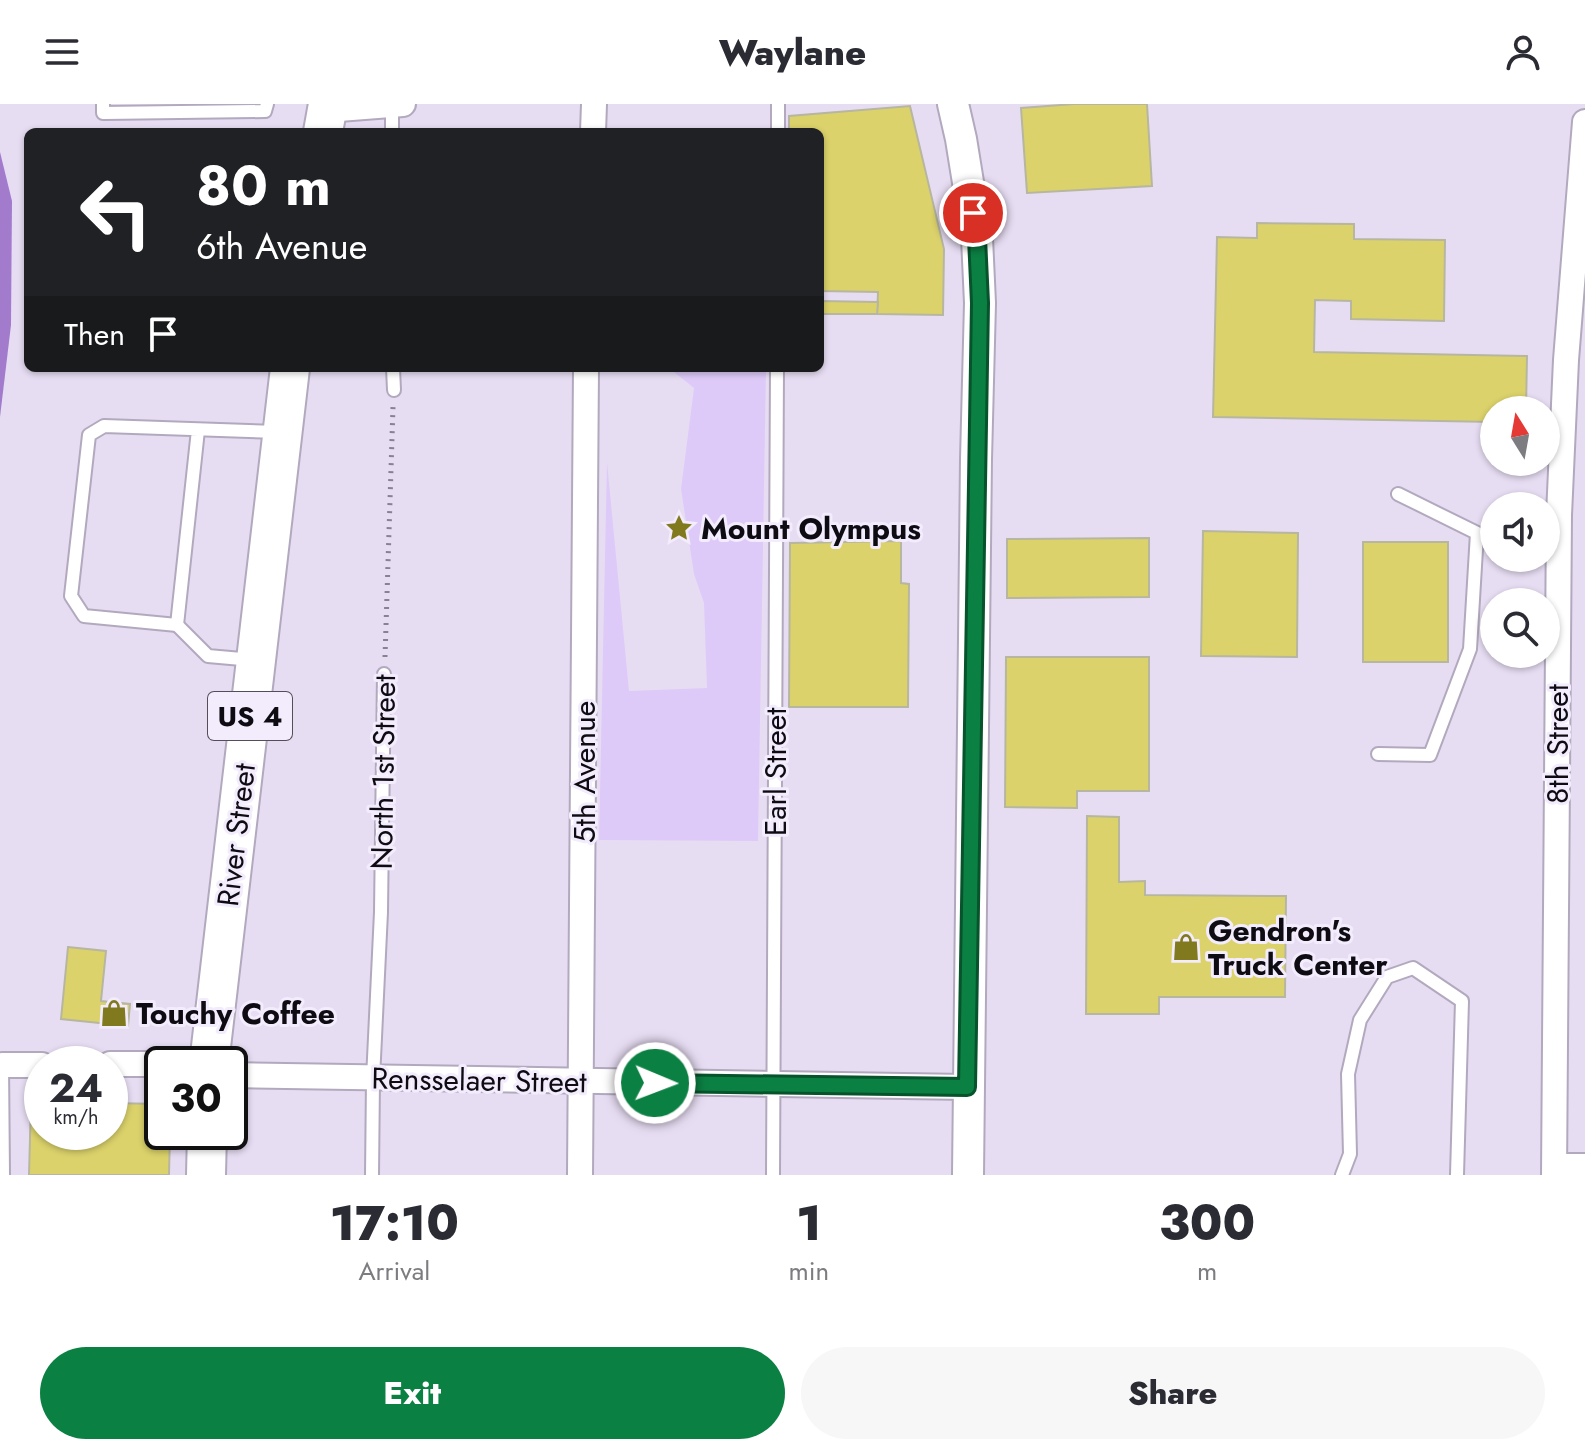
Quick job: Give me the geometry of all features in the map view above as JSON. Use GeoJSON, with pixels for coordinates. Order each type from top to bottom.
{"type":"FeatureCollection","features":[{"type":"Feature","properties":{"kind":"main road","name":"River Street"},"geometry":{"type":"LineString","coordinates":[[211,1046],[290,372]]}},
{"type":"Feature","properties":{"kind":"main road"},"geometry":{"type":"LineString","coordinates":[[206,1175],[207,1150]]}},
{"type":"Feature","properties":{"kind":"street"},"geometry":{"type":"LineString","coordinates":[[326,115],[403,104]]}},
{"type":"Feature","properties":{"kind":"street"},"geometry":{"type":"LineString","coordinates":[[593,128],[594,104]]}},
{"type":"Feature","properties":{"kind":"street"},"geometry":{"type":"LineString","coordinates":[[953,104],[977,238],[980,303],[968,1175]]}},
{"type":"Feature","properties":{"kind":"street","name":"8th Street"},"geometry":{"type":"LineString","coordinates":[[1554,1170],[1559,515],[1566,360],[1585,122]]}},
{"type":"Feature","properties":{"kind":"street","name":"5th Avenue"},"geometry":{"type":"LineString","coordinates":[[580,1175],[586,372]]}},
{"type":"Feature","properties":{"kind":"street"},"geometry":{"type":"LineString","coordinates":[[2,1065],[24,1065]]}},
{"type":"Feature","properties":{"kind":"street","name":"Rensselaer Street"},"geometry":{"type":"LineString","coordinates":[[248,1076],[967,1087]]}},
{"type":"Feature","properties":{"kind":"street"},"geometry":{"type":"LineString","coordinates":[[1554,1170],[1585,1166]]}},
{"type":"Feature","properties":{"kind":"lane"},"geometry":{"type":"LineString","coordinates":[[103,104],[103,113],[265,111],[267,104]]}},
{"type":"Feature","properties":{"kind":"lane"},"geometry":{"type":"LineString","coordinates":[[778,104],[778,128]]}},
{"type":"Feature","properties":{"kind":"lane"},"geometry":{"type":"LineString","coordinates":[[392,105],[392,128]]}},
{"type":"Feature","properties":{"kind":"lane"},"geometry":{"type":"LineString","coordinates":[[393,372],[394,390]]}},
{"type":"Feature","properties":{"kind":"lane","name":"Earl Street"},"geometry":{"type":"LineString","coordinates":[[773,1175],[777,372]]}},
{"type":"Feature","properties":{"kind":"lane"},"geometry":{"type":"LineString","coordinates":[[256,660],[208,656],[177,625],[84,616],[71,596],[89,435],[104,426],[282,432]]}},
{"type":"Feature","properties":{"kind":"lane"},"geometry":{"type":"LineString","coordinates":[[177,625],[198,430]]}},
{"type":"Feature","properties":{"kind":"lane"},"geometry":{"type":"LineString","coordinates":[[1378,754],[1430,755],[1470,649],[1477,533],[1398,494]]}},
{"type":"Feature","properties":{"kind":"lane","name":"North 1st Street"},"geometry":{"type":"LineString","coordinates":[[372,1175],[381,912],[384,674]]}},
{"type":"Feature","properties":{"kind":"lane"},"geometry":{"type":"LineString","coordinates":[[1342,1175],[1350,1154],[1348,1074],[1360,1020],[1387,977],[1413,968],[1462,1001],[1457,1175]]}},
{"type":"Feature","properties":{"kind":"lane"},"geometry":{"type":"LineString","coordinates":[[2,1065],[3,1175]]}},
{"type":"Feature","properties":{"kind":"path","name":"North 1st Street"},"geometry":{"type":"LineString","coordinates":[[384,674],[394,390]]}},
{"type":"Feature","properties":{"kind":"shaded area"},"geometry":{"type":"Polygon","coordinates":[[[0,152],[12,201],[11,325],[0,417],[0,152]]]}},
{"type":"Feature","properties":{"kind":"shaded area"},"geometry":{"type":"Polygon","coordinates":[[[674,372],[766,372],[758,841],[599,840],[607,462],[629,691],[707,688],[704,603],[694,574],[681,489],[694,388],[674,372]]]}},
{"type":"Feature","properties":{"kind":"building"},"geometry":{"type":"Polygon","coordinates":[[[1147,104],[1152,186],[1027,193],[1021,108],[1147,104]]]}},
{"type":"Feature","properties":{"kind":"building"},"geometry":{"type":"Polygon","coordinates":[[[910,106],[944,249],[943,315],[877,314],[878,292],[824,291],[824,128],[789,128],[789,116],[910,106]]]}},
{"type":"Feature","properties":{"kind":"building"},"geometry":{"type":"Polygon","coordinates":[[[1257,223],[1354,224],[1354,239],[1445,240],[1444,321],[1351,319],[1351,301],[1315,300],[1314,352],[1527,356],[1526,396],[1480,396],[1480,422],[1213,417],[1217,237],[1257,238],[1257,223]]]}},
{"type":"Feature","properties":{"kind":"building"},"geometry":{"type":"Polygon","coordinates":[[[824,301],[878,302],[877,314],[824,314],[824,301]]]}},
{"type":"Feature","properties":{"kind":"building"},"geometry":{"type":"Polygon","coordinates":[[[1203,531],[1298,533],[1297,657],[1201,656],[1203,531]]]}},
{"type":"Feature","properties":{"kind":"building"},"geometry":{"type":"Polygon","coordinates":[[[1149,538],[1149,597],[1007,598],[1007,539],[1149,538]]]}},
{"type":"Feature","properties":{"kind":"building"},"geometry":{"type":"Polygon","coordinates":[[[901,541],[901,583],[909,584],[908,707],[789,707],[790,543],[901,541]]]}},
{"type":"Feature","properties":{"kind":"building"},"geometry":{"type":"Polygon","coordinates":[[[1363,542],[1448,542],[1448,662],[1363,662],[1363,542]]]}},
{"type":"Feature","properties":{"kind":"building"},"geometry":{"type":"Polygon","coordinates":[[[1006,657],[1149,657],[1149,791],[1077,791],[1077,808],[1005,807],[1006,657]]]}},
{"type":"Feature","properties":{"kind":"building","name":"Gendron's Truck Center"},"geometry":{"type":"Polygon","coordinates":[[[1087,816],[1119,817],[1119,882],[1145,881],[1145,895],[1286,896],[1285,997],[1159,997],[1159,1014],[1086,1014],[1087,816]]]}},
{"type":"Feature","properties":{"kind":"building"},"geometry":{"type":"Polygon","coordinates":[[[68,947],[106,951],[101,1001],[130,1004],[128,1026],[61,1019],[68,947]]]}},
{"type":"Feature","properties":{"kind":"building"},"geometry":{"type":"Polygon","coordinates":[[[128,1103],[144,1104],[144,1150],[170,1150],[169,1175],[29,1175],[30,1150],[128,1150],[128,1103]]]}},
{"type":"Feature","properties":{"kind":"place","name":"Mount Olympus"},"geometry":{"type":"Point","coordinates":[679,528]}},
{"type":"Feature","properties":{"kind":"place","name":"Gendron's Truck Center"},"geometry":{"type":"Point","coordinates":[1186,947]}},
{"type":"Feature","properties":{"kind":"place","name":"Touchy Coffee"},"geometry":{"type":"Point","coordinates":[114,1013]}},
{"type":"Feature","properties":{"kind":"route"},"geometry":{"type":"LineString","coordinates":[[655,1083],[967,1087],[980,303],[973,213]]}}]}
